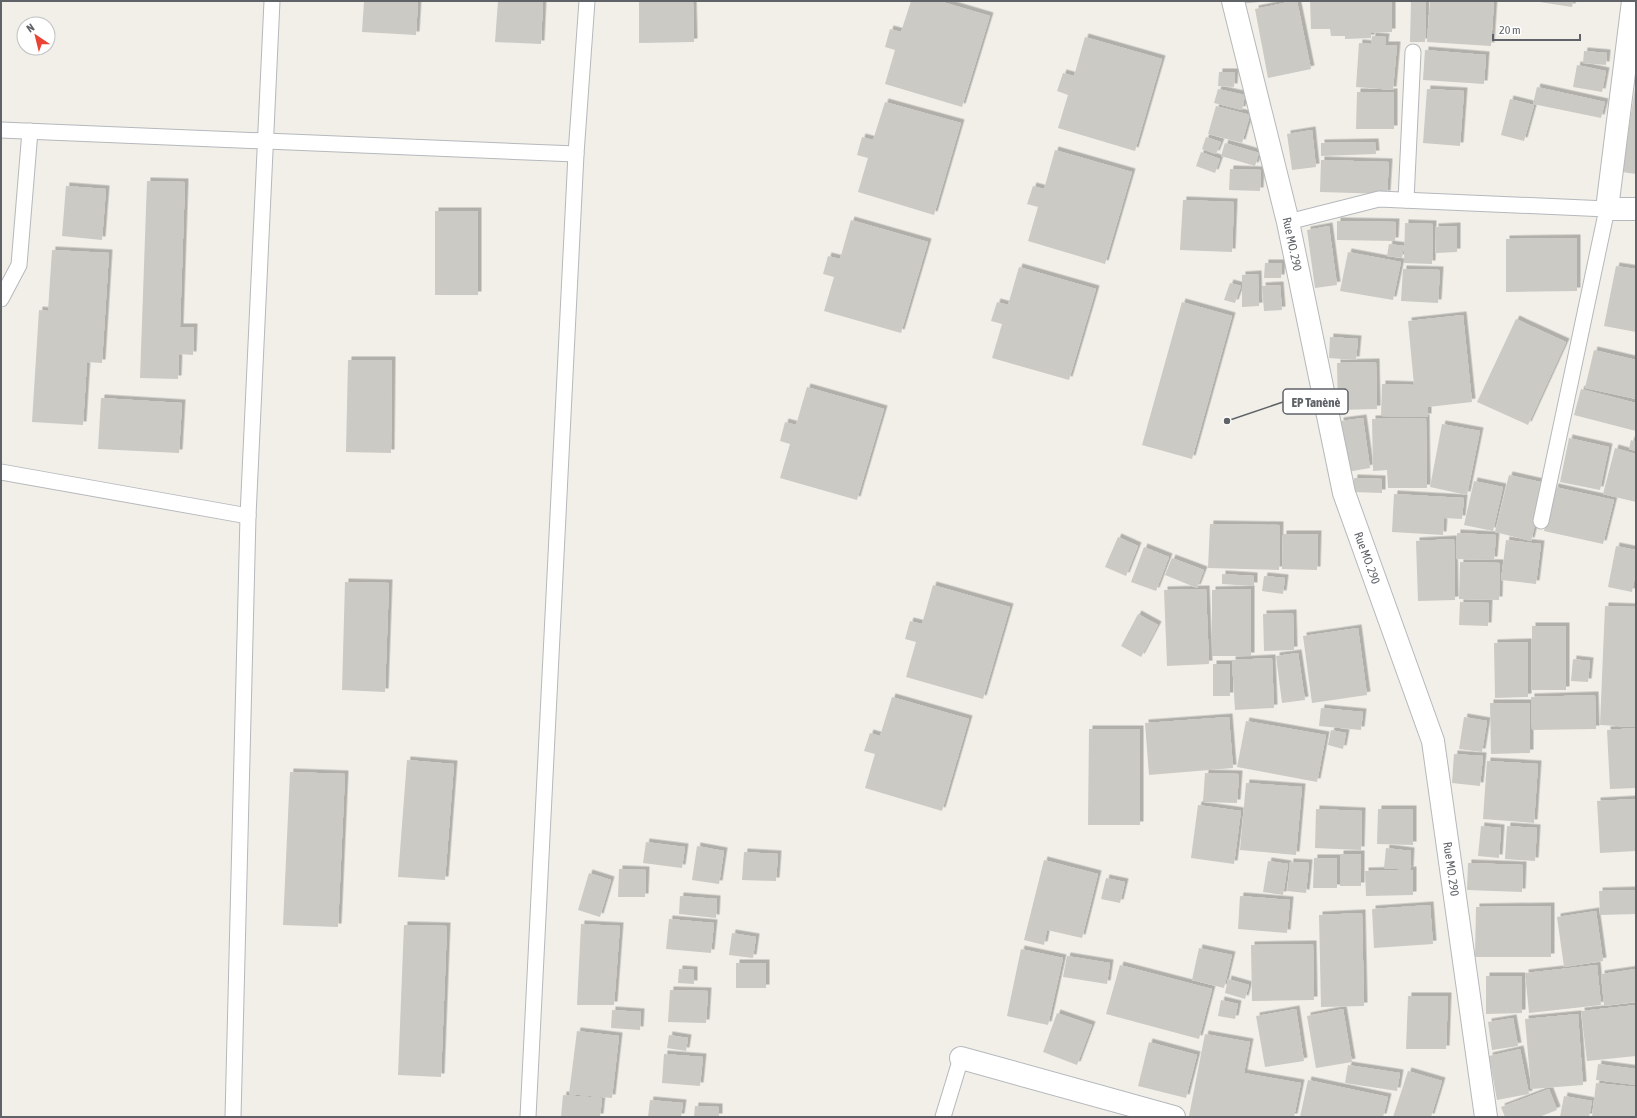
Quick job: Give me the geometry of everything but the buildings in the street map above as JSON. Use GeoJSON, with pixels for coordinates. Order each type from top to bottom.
{"type":"FeatureCollection","features":[{"type":"Feature","properties":{"kind":"street","name":"Rue MO. 290"},"geometry":{"type":"LineString","coordinates":[[1233,1],[1288,222],[1344,493],[1434,741],[1486,1117]]}},
{"type":"Feature","properties":{"kind":"street"},"geometry":{"type":"LineString","coordinates":[[1633,1],[1607,209],[1636,209]]}},
{"type":"Feature","properties":{"kind":"street"},"geometry":{"type":"LineString","coordinates":[[961,1058],[1174,1117]]}},
{"type":"Feature","properties":{"kind":"lane"},"geometry":{"type":"LineString","coordinates":[[233,1117],[248,516],[272,1]]}},
{"type":"Feature","properties":{"kind":"lane"},"geometry":{"type":"LineString","coordinates":[[528,1117],[576,154],[587,1]]}},
{"type":"Feature","properties":{"kind":"lane"},"geometry":{"type":"LineString","coordinates":[[1406,200],[1414,52]]}},
{"type":"Feature","properties":{"kind":"lane"},"geometry":{"type":"LineString","coordinates":[[1,130],[576,154]]}},
{"type":"Feature","properties":{"kind":"lane"},"geometry":{"type":"LineString","coordinates":[[1,298],[19,265],[30,131]]}},
{"type":"Feature","properties":{"kind":"lane"},"geometry":{"type":"LineString","coordinates":[[1288,222],[1378,198],[1607,209],[1541,521]]}},
{"type":"Feature","properties":{"kind":"lane"},"geometry":{"type":"LineString","coordinates":[[1,472],[248,516]]}},
{"type":"Feature","properties":{"kind":"lane"},"geometry":{"type":"LineString","coordinates":[[943,1117],[961,1058]]}},
{"type":"Feature","properties":{"kind":"place","name":"EP Tanènè"},"geometry":{"type":"Point","coordinates":[1227,421]}}]}
